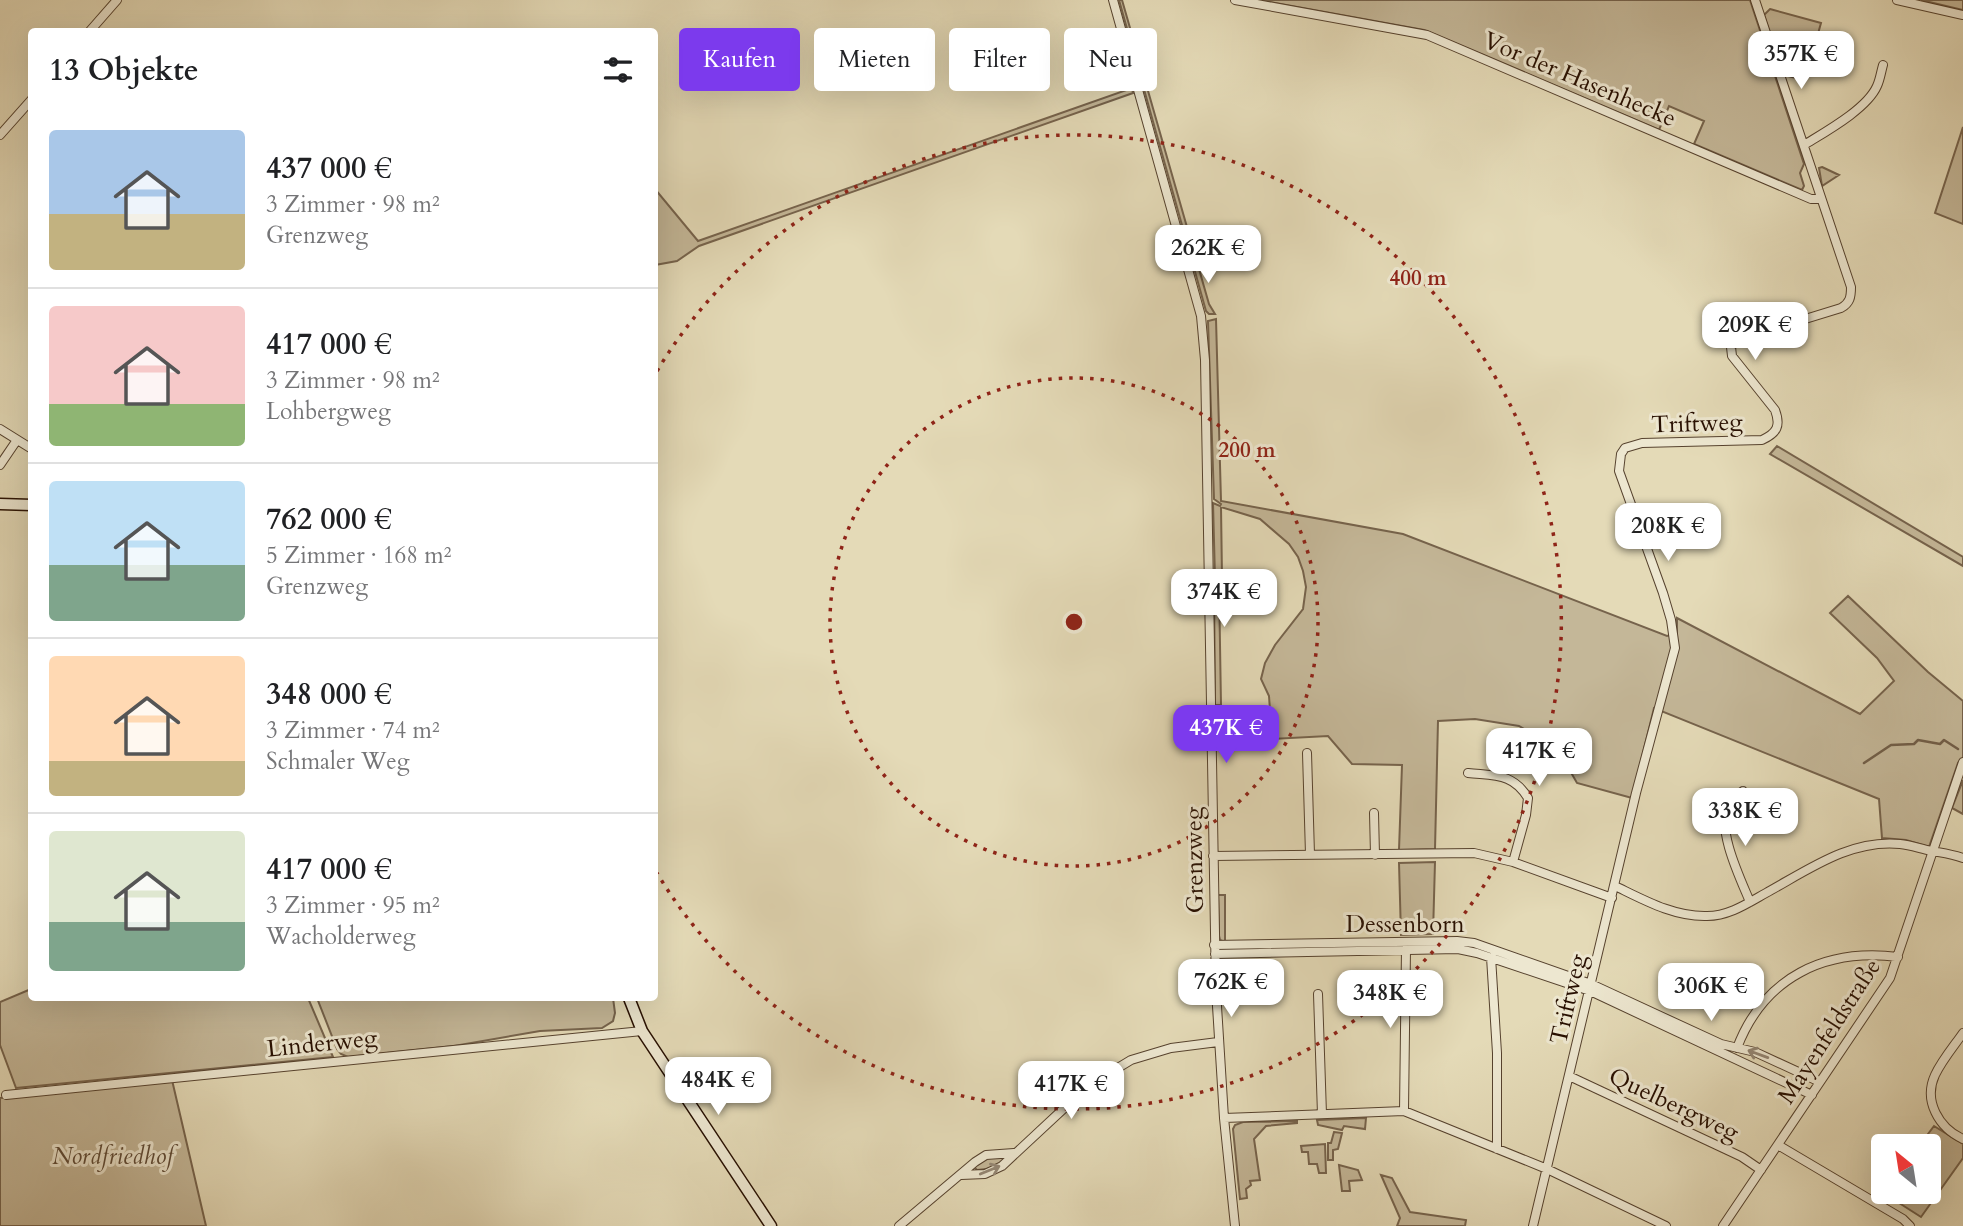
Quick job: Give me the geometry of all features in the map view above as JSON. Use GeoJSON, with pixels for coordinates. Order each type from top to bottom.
{"type":"FeatureCollection","features":[{"type":"Feature","properties":{"kind":"street"},"geometry":{"type":"LineString","coordinates":[[92,28],[117,0]]}},
{"type":"Feature","properties":{"kind":"street","name":"Grenzweg"},"geometry":{"type":"LineString","coordinates":[[1113,0],[1201,316],[1205,360],[1214,950],[1218,1042],[1235,1226]]}},
{"type":"Feature","properties":{"kind":"street","name":"Vor der Hasenhecke"},"geometry":{"type":"LineString","coordinates":[[1235,0],[1427,35],[1811,199],[1820,199]]}},
{"type":"Feature","properties":{"kind":"street","name":"Triftweg"},"geometry":{"type":"LineString","coordinates":[[1533,1226],[1636,793],[1675,648],[1663,593],[1619,471],[1621,454],[1625,448],[1642,443],[1762,440],[1777,430],[1779,421],[1775,410],[1732,356],[1731,347],[1738,340],[1830,313],[1847,304],[1851,295],[1851,287],[1755,0]]}},
{"type":"Feature","properties":{"kind":"street"},"geometry":{"type":"LineString","coordinates":[[1897,0],[1963,15]]}},
{"type":"Feature","properties":{"kind":"street"},"geometry":{"type":"LineString","coordinates":[[1804,145],[1844,119],[1871,96],[1877,88],[1883,65]]}},
{"type":"Feature","properties":{"kind":"street"},"geometry":{"type":"LineString","coordinates":[[0,135],[28,104]]}},
{"type":"Feature","properties":{"kind":"street"},"geometry":{"type":"LineString","coordinates":[[0,429],[28,447]]}},
{"type":"Feature","properties":{"kind":"street"},"geometry":{"type":"LineString","coordinates":[[0,465],[17,440]]}},
{"type":"Feature","properties":{"kind":"street"},"geometry":{"type":"LineString","coordinates":[[0,504],[28,505]]}},
{"type":"Feature","properties":{"kind":"street"},"geometry":{"type":"LineString","coordinates":[[1307,753],[1310,854]]}},
{"type":"Feature","properties":{"kind":"street","name":"Mayenfeldstraße"},"geometry":{"type":"LineString","coordinates":[[1723,1226],[1890,978],[1963,762]]}},
{"type":"Feature","properties":{"kind":"street"},"geometry":{"type":"LineString","coordinates":[[1468,773],[1508,778],[1516,782],[1528,798],[1513,862]]}},
{"type":"Feature","properties":{"kind":"street"},"geometry":{"type":"LineString","coordinates":[[1743,791],[1727,808],[1725,824],[1728,844],[1750,902]]}},
{"type":"Feature","properties":{"kind":"street"},"geometry":{"type":"LineString","coordinates":[[1374,813],[1375,855]]}},
{"type":"Feature","properties":{"kind":"street"},"geometry":{"type":"LineString","coordinates":[[1615,886],[1653,904],[1691,915],[1717,915],[1750,902],[1828,858],[1851,849],[1887,843],[1904,844],[1963,858]]}},
{"type":"Feature","properties":{"kind":"street"},"geometry":{"type":"LineString","coordinates":[[1213,856],[1474,853],[1513,862],[1612,898]]}},
{"type":"Feature","properties":{"kind":"street","name":"Dessenborn"},"geometry":{"type":"LineString","coordinates":[[1214,950],[1474,943],[1591,988],[1721,1044],[1755,1052],[1820,1082]]}},
{"type":"Feature","properties":{"kind":"street"},"geometry":{"type":"LineString","coordinates":[[1404,1111],[1406,949]]}},
{"type":"Feature","properties":{"kind":"street","name":"Dessenborn"},"geometry":{"type":"LineString","coordinates":[[1214,950],[1458,949],[1490,957],[1572,987],[1591,988],[1812,1095]]}},
{"type":"Feature","properties":{"kind":"street"},"geometry":{"type":"LineString","coordinates":[[1737,1048],[1755,1013],[1769,995],[1791,978],[1816,964],[1846,957],[1873,954],[1898,957]]}},
{"type":"Feature","properties":{"kind":"street"},"geometry":{"type":"LineString","coordinates":[[1490,957],[1497,1053],[1497,1149]]}},
{"type":"Feature","properties":{"kind":"street"},"geometry":{"type":"LineString","coordinates":[[1318,994],[1322,1114]]}},
{"type":"Feature","properties":{"kind":"street"},"geometry":{"type":"LineString","coordinates":[[630,1001],[642,1031],[771,1226]]}},
{"type":"Feature","properties":{"kind":"street","name":"Linderweg"},"geometry":{"type":"LineString","coordinates":[[6,1095],[642,1031]]}},
{"type":"Feature","properties":{"kind":"street"},"geometry":{"type":"LineString","coordinates":[[1963,1033],[1935,1074],[1931,1098],[1938,1119],[1963,1139]]}},
{"type":"Feature","properties":{"kind":"street"},"geometry":{"type":"LineString","coordinates":[[961,1175],[993,1171],[1074,1098],[1131,1060],[1171,1048],[1218,1042]]}},
{"type":"Feature","properties":{"kind":"street","name":"Quelbergweg"},"geometry":{"type":"LineString","coordinates":[[1569,1076],[1742,1157],[1761,1170]]}},
{"type":"Feature","properties":{"kind":"street"},"geometry":{"type":"LineString","coordinates":[[1224,1118],[1404,1111],[1547,1169],[1666,1226]]}},
{"type":"Feature","properties":{"kind":"street"},"geometry":{"type":"LineString","coordinates":[[1778,1145],[1903,1219],[1910,1226]]}},
{"type":"Feature","properties":{"kind":"street"},"geometry":{"type":"LineString","coordinates":[[899,1226],[986,1155],[1015,1153]]}},
{"type":"Feature","properties":{"kind":"green space"},"geometry":{"type":"Polygon","coordinates":[[[1119,0],[1122,0],[1130,28],[1127,28],[1119,0]]]}},
{"type":"Feature","properties":{"kind":"green space"},"geometry":{"type":"Polygon","coordinates":[[[1259,0],[1750,0],[1804,164],[1800,173],[1804,186],[1802,190],[1694,144],[1704,121],[1669,106],[1659,130],[1424,30],[1259,0]]]}},
{"type":"Feature","properties":{"kind":"green space"},"geometry":{"type":"Polygon","coordinates":[[[1921,0],[1963,0],[1963,10],[1921,0]]]}},
{"type":"Feature","properties":{"kind":"green space"},"geometry":{"type":"Polygon","coordinates":[[[1770,9],[1821,23],[1805,80],[1783,75],[1764,15],[1770,9]]]}},
{"type":"Feature","properties":{"kind":"green space"},"geometry":{"type":"Polygon","coordinates":[[[1123,91],[1133,91],[699,246],[677,261],[658,264],[658,193],[698,241],[1123,91]]]}},
{"type":"Feature","properties":{"kind":"green space"},"geometry":{"type":"Polygon","coordinates":[[[1144,91],[1148,91],[1209,304],[1215,314],[1206,311],[1144,91]]]}},
{"type":"Feature","properties":{"kind":"green space"},"geometry":{"type":"Polygon","coordinates":[[[1963,127],[1963,224],[1935,213],[1963,127]]]}},
{"type":"Feature","properties":{"kind":"green space"},"geometry":{"type":"Polygon","coordinates":[[[1819,168],[1839,175],[1822,186],[1819,168]]]}},
{"type":"Feature","properties":{"kind":"green space"},"geometry":{"type":"Polygon","coordinates":[[[1216,319],[1221,501],[1403,534],[1667,636],[1677,633],[1677,618],[1860,714],[1894,681],[1877,658],[1830,613],[1848,596],[1928,672],[1963,701],[1963,766],[1958,763],[1929,847],[1906,840],[1882,838],[1879,799],[1654,708],[1632,798],[1577,783],[1557,748],[1519,726],[1475,719],[1438,721],[1435,849],[1399,850],[1402,765],[1352,764],[1328,736],[1272,739],[1269,696],[1261,679],[1265,663],[1275,645],[1303,609],[1306,587],[1298,557],[1289,544],[1260,519],[1221,507],[1222,577],[1215,578],[1213,503],[1220,506],[1221,504],[1214,499],[1208,321],[1216,319]]]}},
{"type":"Feature","properties":{"kind":"green space"},"geometry":{"type":"Polygon","coordinates":[[[1777,446],[1963,557],[1963,566],[1770,454],[1777,446]]]}},
{"type":"Feature","properties":{"kind":"green space"},"geometry":{"type":"Polygon","coordinates":[[[1214,582],[1219,584],[1221,705],[1215,705],[1214,582]]]}},
{"type":"Feature","properties":{"kind":"green space"},"geometry":{"type":"Polygon","coordinates":[[[1963,780],[1963,814],[1952,808],[1963,780]]]}},
{"type":"Feature","properties":{"kind":"green space"},"geometry":{"type":"Polygon","coordinates":[[[1435,862],[1433,934],[1401,935],[1399,863],[1435,862]]]}},
{"type":"Feature","properties":{"kind":"green space"},"geometry":{"type":"Polygon","coordinates":[[[1218,895],[1225,895],[1225,942],[1220,940],[1219,936],[1218,895]]]}},
{"type":"Feature","properties":{"kind":"green space"},"geometry":{"type":"Polygon","coordinates":[[[28,990],[28,1001],[309,1001],[333,1057],[16,1088],[0,1045],[0,1002],[28,990]]]}},
{"type":"Feature","properties":{"kind":"green space"},"geometry":{"type":"Polygon","coordinates":[[[318,1001],[613,1001],[613,1021],[602,1028],[540,1031],[454,1046],[348,1057],[337,1049],[318,1001]]]}},
{"type":"Feature","properties":{"kind":"green space","name":"Nordfriedhof"},"geometry":{"type":"Polygon","coordinates":[[[172,1080],[206,1226],[0,1226],[0,1098],[172,1080]]]}},
{"type":"Feature","properties":{"kind":"green space"},"geometry":{"type":"Polygon","coordinates":[[[1366,1118],[1365,1129],[1344,1126],[1342,1130],[1318,1125],[1317,1120],[1366,1118]]]}},
{"type":"Feature","properties":{"kind":"green space"},"geometry":{"type":"Polygon","coordinates":[[[1297,1121],[1266,1126],[1254,1139],[1260,1180],[1250,1181],[1251,1185],[1246,1189],[1247,1198],[1240,1199],[1233,1129],[1235,1125],[1243,1122],[1297,1121]]]}},
{"type":"Feature","properties":{"kind":"green space"},"geometry":{"type":"Polygon","coordinates":[[[1934,1126],[1963,1144],[1963,1158],[1941,1189],[1941,1134],[1928,1134],[1934,1126]]]}},
{"type":"Feature","properties":{"kind":"green space"},"geometry":{"type":"Polygon","coordinates":[[[1334,1132],[1342,1133],[1338,1149],[1333,1150],[1333,1160],[1328,1160],[1328,1143],[1331,1143],[1334,1132]]]}},
{"type":"Feature","properties":{"kind":"green space"},"geometry":{"type":"Polygon","coordinates":[[[1325,1144],[1326,1173],[1319,1173],[1317,1164],[1309,1164],[1308,1152],[1302,1152],[1301,1146],[1325,1144]]]}},
{"type":"Feature","properties":{"kind":"green space"},"geometry":{"type":"Polygon","coordinates":[[[1005,1156],[1006,1159],[993,1168],[977,1170],[974,1167],[987,1158],[1005,1156]]]}},
{"type":"Feature","properties":{"kind":"green space"},"geometry":{"type":"Polygon","coordinates":[[[1339,1165],[1358,1170],[1362,1180],[1349,1181],[1350,1191],[1342,1191],[1339,1165]]]}},
{"type":"Feature","properties":{"kind":"green space"},"geometry":{"type":"Polygon","coordinates":[[[1381,1175],[1392,1178],[1410,1212],[1466,1220],[1465,1226],[1397,1226],[1400,1218],[1381,1175]]]}},
{"type":"Feature","properties":{"kind":"green space"},"geometry":{"type":"Polygon","coordinates":[[[1901,1204],[1930,1204],[1921,1217],[1901,1204]]]}},
{"type":"Feature","properties":{"kind":"waterway"},"geometry":{"type":"LineString","coordinates":[[1864,763],[1891,745],[1914,744],[1918,740],[1940,744],[1944,740],[1958,749]]}}]}
